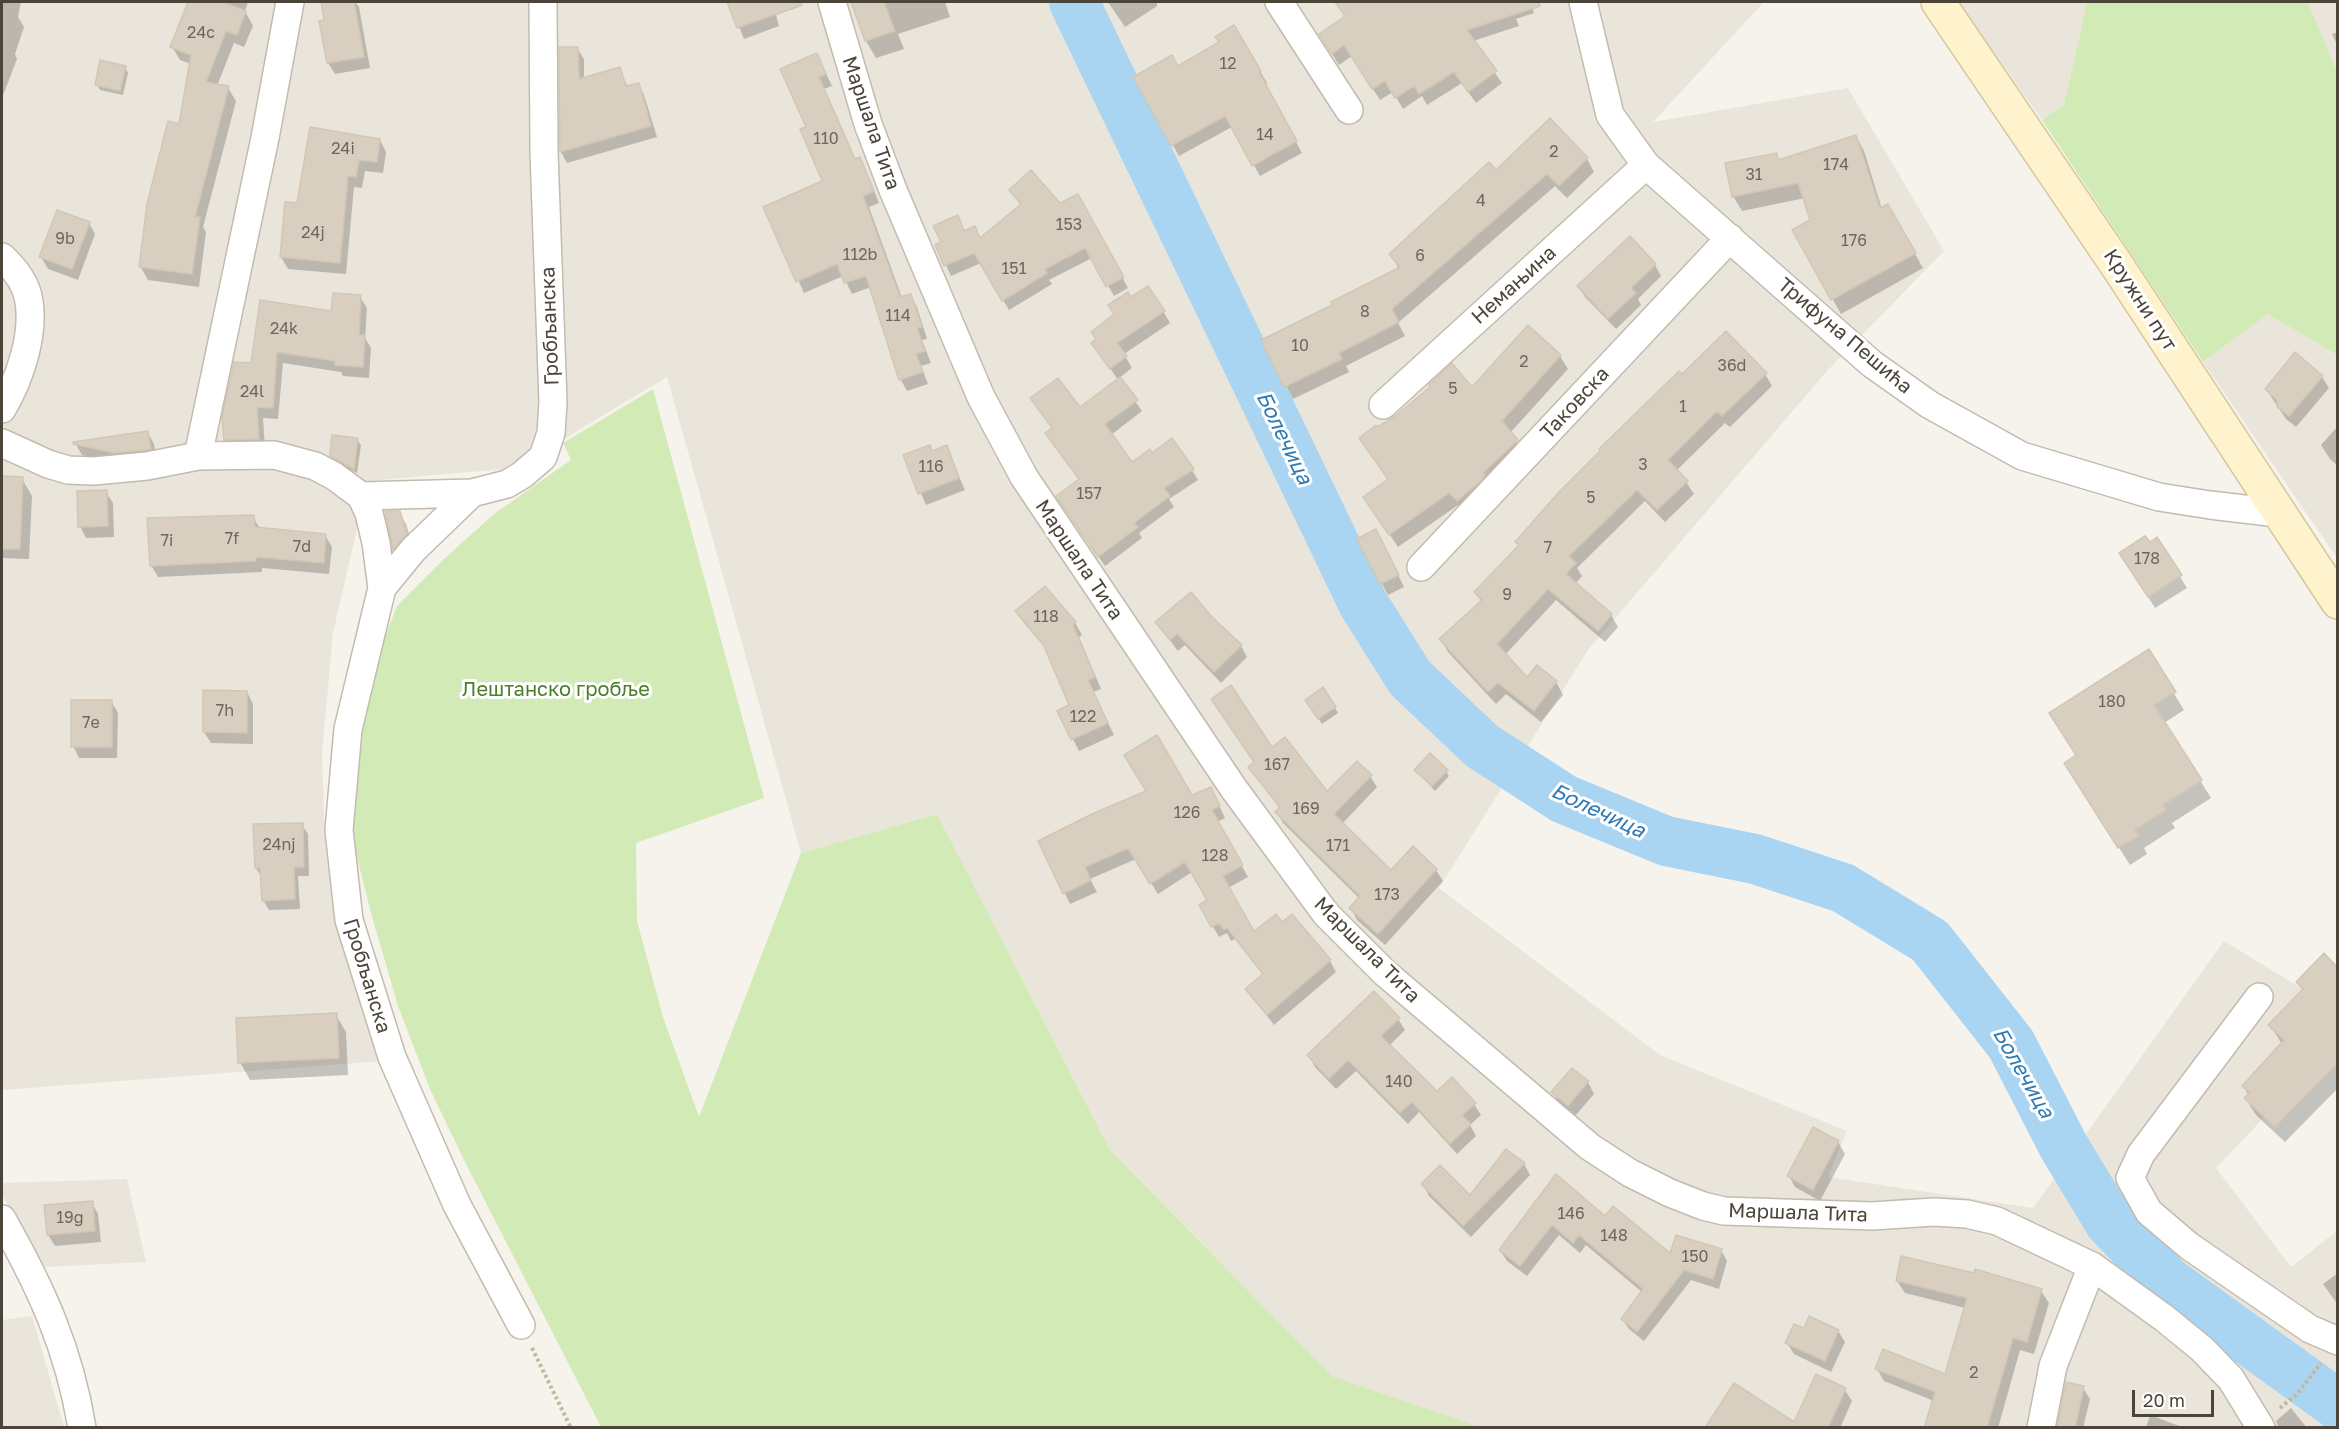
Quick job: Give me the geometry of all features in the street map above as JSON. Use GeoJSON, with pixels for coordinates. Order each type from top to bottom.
{"type":"FeatureCollection","features":[{"type":"Feature","properties":{"kind":"main road","name":"Кружни пут"},"geometry":{"type":"LineString","coordinates":[[1938,2],[2116,264],[2337,602]]}},
{"type":"Feature","properties":{"kind":"street"},"geometry":{"type":"LineString","coordinates":[[198,456],[265,138],[290,2]]}},
{"type":"Feature","properties":{"kind":"street","name":"Гробљанска"},"geometry":{"type":"LineString","coordinates":[[521,1325],[457,1205],[392,1057],[349,920],[339,830],[348,729],[382,588],[376,543],[369,513],[361,496],[472,493],[507,484],[522,475],[543,457],[551,433],[553,402],[544,152],[543,2]]}},
{"type":"Feature","properties":{"kind":"street","name":"Маршала Тита"},"geometry":{"type":"LineString","coordinates":[[832,2],[868,124],[893,190],[981,397],[1023,477],[1234,789],[1326,914],[1385,973],[1590,1147],[1630,1173],[1670,1193],[1703,1206],[1743,1213],[1872,1216],[1934,1212],[1967,1214],[1996,1221],[2092,1266],[2164,1318],[2202,1349],[2231,1378],[2261,1428]]}},
{"type":"Feature","properties":{"kind":"street"},"geometry":{"type":"LineString","coordinates":[[1279,2],[1349,110]]}},
{"type":"Feature","properties":{"kind":"street","name":"Трифуна Пешића"},"geometry":{"type":"LineString","coordinates":[[1583,2],[1610,115],[1646,165],[1872,364],[1930,405],[2022,456],[2159,497],[2210,506],[2278,513]]}},
{"type":"Feature","properties":{"kind":"street","name":"Немањина"},"geometry":{"type":"LineString","coordinates":[[1383,405],[1646,165]]}},
{"type":"Feature","properties":{"kind":"street","name":"Таковска"},"geometry":{"type":"LineString","coordinates":[[1421,567],[1730,238]]}},
{"type":"Feature","properties":{"kind":"street"},"geometry":{"type":"LineString","coordinates":[[2,256],[20,278],[27,294],[30,310],[26,346],[2,409]]}},
{"type":"Feature","properties":{"kind":"street"},"geometry":{"type":"LineString","coordinates":[[2,443],[48,464],[68,470],[94,471],[147,466],[198,456],[274,455],[315,466],[339,479],[361,496]]}},
{"type":"Feature","properties":{"kind":"street"},"geometry":{"type":"LineString","coordinates":[[382,588],[413,550],[472,493]]}},
{"type":"Feature","properties":{"kind":"street"},"geometry":{"type":"LineString","coordinates":[[2259,997],[2141,1154],[2130,1178],[2149,1212],[2189,1246],[2310,1329],[2331,1349]]}},
{"type":"Feature","properties":{"kind":"street"},"geometry":{"type":"LineString","coordinates":[[2,1219],[42,1292],[58,1331],[75,1387],[82,1428]]}},
{"type":"Feature","properties":{"kind":"street"},"geometry":{"type":"LineString","coordinates":[[2041,1428],[2053,1365],[2092,1266]]}},
{"type":"Feature","properties":{"kind":"path"},"geometry":{"type":"LineString","coordinates":[[521,1325],[571,1428]]}},
{"type":"Feature","properties":{"kind":"path"},"geometry":{"type":"LineString","coordinates":[[2297,1394],[2331,1349]]}},
{"type":"Feature","properties":{"kind":"shaded area"},"geometry":{"type":"Polygon","coordinates":[[[2,2],[1764,2],[1653,122],[1848,88],[1944,251],[1827,371],[1588,650],[1439,888],[1660,1055],[1847,1131],[1828,1177],[2033,1208],[2224,941],[2337,1010],[2337,1041],[2216,1168],[2291,1267],[2337,1231],[2337,1427],[1479,1428],[1332,1376],[1110,1150],[937,814],[801,853],[667,377],[516,468],[368,481],[333,633],[322,752],[325,844],[335,909],[384,1061],[2,1090],[2,2]]]}},
{"type":"Feature","properties":{"kind":"shaded area"},"geometry":{"type":"Polygon","coordinates":[[[1958,2],[2087,2],[2064,105],[2042,120],[1958,2]]]}},
{"type":"Feature","properties":{"kind":"shaded area"},"geometry":{"type":"Polygon","coordinates":[[[2308,2],[2337,2],[2337,72],[2308,2]]]}},
{"type":"Feature","properties":{"kind":"shaded area"},"geometry":{"type":"Polygon","coordinates":[[[2268,314],[2337,355],[2337,558],[2203,362],[2268,314]]]}},
{"type":"Feature","properties":{"kind":"shaded area"},"geometry":{"type":"Polygon","coordinates":[[[127,1179],[146,1262],[45,1267],[2,1195],[2,1183],[127,1179]]]}},
{"type":"Feature","properties":{"kind":"shaded area"},"geometry":{"type":"Polygon","coordinates":[[[32,1316],[64,1427],[2,1427],[2,1320],[32,1316]]]}},
{"type":"Feature","properties":{"kind":"green space"},"geometry":{"type":"Polygon","coordinates":[[[2087,2],[2308,2],[2337,72],[2337,355],[2268,314],[2203,362],[2042,120],[2064,105],[2087,2]]]}},
{"type":"Feature","properties":{"kind":"green space","name":"Лештанско гробље"},"geometry":{"type":"Polygon","coordinates":[[[653,389],[764,798],[636,843],[637,921],[663,1017],[699,1117],[801,853],[937,814],[1110,1150],[1332,1376],[1479,1427],[601,1427],[430,1089],[398,1006],[371,913],[352,837],[350,785],[373,668],[397,606],[494,514],[571,460],[563,443],[653,389]]]}},
{"type":"Feature","properties":{"kind":"building"},"geometry":{"type":"Polygon","coordinates":[[[188,2],[223,2],[246,11],[237,35],[226,31],[206,82],[229,86],[195,217],[200,217],[192,274],[139,267],[147,204],[168,121],[179,124],[191,55],[170,47],[188,2]]]}},
{"type":"Feature","properties":{"kind":"building"},"geometry":{"type":"Polygon","coordinates":[[[321,2],[354,2],[364,57],[327,63],[319,21],[324,20],[321,2]]]}},
{"type":"Feature","properties":{"kind":"building"},"geometry":{"type":"Polygon","coordinates":[[[727,2],[801,2],[802,5],[737,28],[727,2]]]}},
{"type":"Feature","properties":{"kind":"building"},"geometry":{"type":"Polygon","coordinates":[[[851,2],[884,2],[895,31],[865,41],[851,2]]]}},
{"type":"Feature","properties":{"kind":"building"},"geometry":{"type":"Polygon","coordinates":[[[1335,2],[1539,2],[1540,6],[1467,30],[1497,71],[1468,92],[1454,72],[1419,94],[1414,86],[1395,98],[1385,81],[1372,89],[1344,45],[1332,54],[1319,34],[1345,16],[1335,2]]]}},
{"type":"Feature","properties":{"kind":"building"},"geometry":{"type":"Polygon","coordinates":[[[1234,25],[1297,141],[1252,166],[1225,116],[1171,146],[1133,77],[1172,55],[1178,66],[1219,42],[1215,37],[1234,25]]]}},
{"type":"Feature","properties":{"kind":"building"},"geometry":{"type":"Polygon","coordinates":[[[559,47],[578,47],[579,79],[620,67],[626,86],[639,83],[651,126],[560,152],[559,47]]]}},
{"type":"Feature","properties":{"kind":"building"},"geometry":{"type":"Polygon","coordinates":[[[817,53],[826,74],[819,77],[855,159],[860,157],[874,191],[863,196],[900,297],[911,294],[922,327],[917,328],[925,351],[916,354],[923,372],[899,380],[866,276],[844,283],[837,264],[796,282],[763,207],[822,181],[800,129],[806,127],[780,69],[817,53]]]}},
{"type":"Feature","properties":{"kind":"building"},"geometry":{"type":"Polygon","coordinates":[[[100,60],[126,66],[120,91],[95,85],[100,60]]]}},
{"type":"Feature","properties":{"kind":"building"},"geometry":{"type":"Polygon","coordinates":[[[1550,118],[1588,158],[1559,186],[1547,174],[1392,309],[1399,322],[1339,353],[1342,359],[1284,387],[1261,340],[1332,305],[1331,302],[1400,267],[1389,254],[1489,162],[1496,170],[1550,118]]]}},
{"type":"Feature","properties":{"kind":"building"},"geometry":{"type":"Polygon","coordinates":[[[310,127],[380,139],[377,162],[359,160],[356,177],[348,176],[340,263],[280,257],[285,202],[297,203],[310,127]]]}},
{"type":"Feature","properties":{"kind":"building"},"geometry":{"type":"Polygon","coordinates":[[[1856,135],[1880,208],[1888,204],[1916,253],[1831,300],[1792,230],[1810,220],[1798,183],[1732,197],[1725,163],[1777,153],[1778,160],[1856,135]]]}},
{"type":"Feature","properties":{"kind":"building"},"geometry":{"type":"Polygon","coordinates":[[[1031,170],[1060,203],[1078,194],[1124,277],[1106,287],[1085,248],[1045,269],[1047,273],[1002,301],[974,253],[944,266],[935,245],[941,242],[933,226],[958,215],[964,231],[975,226],[980,238],[1021,204],[1009,190],[1031,170]]]}},
{"type":"Feature","properties":{"kind":"building"},"geometry":{"type":"Polygon","coordinates":[[[57,210],[90,222],[72,269],[39,257],[57,210]]]}},
{"type":"Feature","properties":{"kind":"building"},"geometry":{"type":"Polygon","coordinates":[[[1630,236],[1656,264],[1631,288],[1636,293],[1608,319],[1577,286],[1630,236]]]}},
{"type":"Feature","properties":{"kind":"building"},"geometry":{"type":"Polygon","coordinates":[[[1148,286],[1165,311],[1117,343],[1127,356],[1110,369],[1091,343],[1096,339],[1091,332],[1114,314],[1108,305],[1128,292],[1131,297],[1148,286]]]}},
{"type":"Feature","properties":{"kind":"building"},"geometry":{"type":"Polygon","coordinates":[[[333,293],[361,295],[359,335],[365,335],[363,367],[335,365],[335,361],[277,352],[273,408],[257,407],[259,439],[224,440],[222,418],[234,362],[251,363],[260,300],[331,311],[333,293]]]}},
{"type":"Feature","properties":{"kind":"building"},"geometry":{"type":"Polygon","coordinates":[[[1528,325],[1561,355],[1502,421],[1518,440],[1483,473],[1485,475],[1482,480],[1457,501],[1449,493],[1389,535],[1363,497],[1388,479],[1359,438],[1376,425],[1377,427],[1394,417],[1430,387],[1429,385],[1452,363],[1472,387],[1528,325]]]}},
{"type":"Feature","properties":{"kind":"building"},"geometry":{"type":"Polygon","coordinates":[[[1726,331],[1767,373],[1722,416],[1717,411],[1668,460],[1688,481],[1657,510],[1637,490],[1569,556],[1576,563],[1566,574],[1612,614],[1598,631],[1548,589],[1497,644],[1527,677],[1537,665],[1557,681],[1534,711],[1498,683],[1488,692],[1439,639],[1482,600],[1474,592],[1519,545],[1515,542],[1559,492],[1600,451],[1599,449],[1679,371],[1682,374],[1726,331]]]}},
{"type":"Feature","properties":{"kind":"building"},"geometry":{"type":"Polygon","coordinates":[[[2295,352],[2323,376],[2289,416],[2277,407],[2277,400],[2265,389],[2295,352]]]}},
{"type":"Feature","properties":{"kind":"building"},"geometry":{"type":"Polygon","coordinates":[[[1120,377],[1138,400],[1105,424],[1132,462],[1150,449],[1152,453],[1172,438],[1194,469],[1164,488],[1170,496],[1134,523],[1138,527],[1098,557],[1056,496],[1079,479],[1045,433],[1052,428],[1030,398],[1058,378],[1080,407],[1120,377]]]}},
{"type":"Feature","properties":{"kind":"building"},"geometry":{"type":"Polygon","coordinates":[[[148,431],[151,449],[115,453],[73,444],[73,442],[148,431]]]}},
{"type":"Feature","properties":{"kind":"building"},"geometry":{"type":"Polygon","coordinates":[[[332,435],[358,438],[354,469],[330,456],[332,435]]]}},
{"type":"Feature","properties":{"kind":"building"},"geometry":{"type":"Polygon","coordinates":[[[930,445],[932,451],[947,445],[959,478],[918,494],[903,455],[930,445]]]}},
{"type":"Feature","properties":{"kind":"building"},"geometry":{"type":"Polygon","coordinates":[[[2,476],[23,477],[20,549],[2,549],[2,476]]]}},
{"type":"Feature","properties":{"kind":"building"},"geometry":{"type":"Polygon","coordinates":[[[107,490],[108,526],[78,527],[77,491],[107,490]]]}},
{"type":"Feature","properties":{"kind":"building"},"geometry":{"type":"Polygon","coordinates":[[[385,511],[400,511],[407,534],[393,550],[385,511]]]}},
{"type":"Feature","properties":{"kind":"building"},"geometry":{"type":"Polygon","coordinates":[[[254,515],[255,527],[326,534],[324,563],[256,557],[256,561],[150,566],[147,518],[254,515]]]}},
{"type":"Feature","properties":{"kind":"building"},"geometry":{"type":"Polygon","coordinates":[[[1376,529],[1399,575],[1380,584],[1357,539],[1376,529]]]}},
{"type":"Feature","properties":{"kind":"building"},"geometry":{"type":"Polygon","coordinates":[[[2145,536],[2150,542],[2157,537],[2182,575],[2148,597],[2119,553],[2145,536]]]}},
{"type":"Feature","properties":{"kind":"building"},"geometry":{"type":"Polygon","coordinates":[[[1045,586],[1076,622],[1073,625],[1095,677],[1088,680],[1108,723],[1071,740],[1057,711],[1069,705],[1043,644],[1015,611],[1045,586]]]}},
{"type":"Feature","properties":{"kind":"building"},"geometry":{"type":"Polygon","coordinates":[[[1191,592],[1212,617],[1242,645],[1214,672],[1177,634],[1170,640],[1155,622],[1191,592]]]}},
{"type":"Feature","properties":{"kind":"building"},"geometry":{"type":"Polygon","coordinates":[[[2149,649],[2176,692],[2154,705],[2202,780],[2163,805],[2166,810],[2135,830],[2139,836],[2118,848],[2064,763],[2076,755],[2049,713],[2149,649]]]}},
{"type":"Feature","properties":{"kind":"building"},"geometry":{"type":"Polygon","coordinates":[[[1231,685],[1272,747],[1285,737],[1327,791],[1357,761],[1372,775],[1334,814],[1391,870],[1413,846],[1437,869],[1378,934],[1349,908],[1360,896],[1275,812],[1280,807],[1248,767],[1254,762],[1211,699],[1231,685]]]}},
{"type":"Feature","properties":{"kind":"building"},"geometry":{"type":"Polygon","coordinates":[[[1323,687],[1336,707],[1318,719],[1305,700],[1323,687]]]}},
{"type":"Feature","properties":{"kind":"building"},"geometry":{"type":"Polygon","coordinates":[[[203,690],[247,691],[247,733],[203,732],[203,690]]]}},
{"type":"Feature","properties":{"kind":"building"},"geometry":{"type":"Polygon","coordinates":[[[71,700],[112,700],[112,747],[71,747],[71,700]]]}},
{"type":"Feature","properties":{"kind":"building"},"geometry":{"type":"Polygon","coordinates":[[[1157,735],[1192,795],[1211,787],[1220,806],[1212,810],[1243,865],[1223,876],[1254,931],[1276,914],[1282,922],[1292,914],[1331,960],[1267,1015],[1245,989],[1263,974],[1227,928],[1224,930],[1219,923],[1211,927],[1199,905],[1207,900],[1185,862],[1150,884],[1128,848],[1085,867],[1091,880],[1063,894],[1038,841],[1092,814],[1146,791],[1124,755],[1157,735]]]}},
{"type":"Feature","properties":{"kind":"building"},"geometry":{"type":"Polygon","coordinates":[[[1430,753],[1448,770],[1432,786],[1414,770],[1430,753]]]}},
{"type":"Feature","properties":{"kind":"building"},"geometry":{"type":"Polygon","coordinates":[[[303,823],[304,867],[294,867],[295,899],[262,901],[260,868],[255,868],[253,824],[303,823]]]}},
{"type":"Feature","properties":{"kind":"building"},"geometry":{"type":"Polygon","coordinates":[[[2324,953],[2337,967],[2337,1064],[2275,1127],[2244,1098],[2250,1093],[2242,1086],[2284,1040],[2268,1025],[2303,989],[2296,982],[2324,953]]]}},
{"type":"Feature","properties":{"kind":"building"},"geometry":{"type":"Polygon","coordinates":[[[1374,991],[1400,1018],[1381,1036],[1437,1091],[1452,1077],[1476,1103],[1462,1115],[1471,1124],[1450,1144],[1412,1102],[1400,1113],[1348,1060],[1329,1079],[1307,1055],[1374,991]]]}},
{"type":"Feature","properties":{"kind":"building"},"geometry":{"type":"Polygon","coordinates":[[[337,1013],[339,1058],[238,1063],[236,1018],[337,1013]]]}},
{"type":"Feature","properties":{"kind":"building"},"geometry":{"type":"Polygon","coordinates":[[[1572,1068],[1589,1081],[1568,1106],[1551,1092],[1572,1068]]]}},
{"type":"Feature","properties":{"kind":"building"},"geometry":{"type":"Polygon","coordinates":[[[1813,1127],[1839,1141],[1813,1190],[1787,1176],[1813,1127]]]}},
{"type":"Feature","properties":{"kind":"building"},"geometry":{"type":"Polygon","coordinates":[[[1506,1149],[1525,1163],[1463,1226],[1421,1184],[1440,1165],[1470,1195],[1506,1149]]]}},
{"type":"Feature","properties":{"kind":"building"},"geometry":{"type":"Polygon","coordinates":[[[1556,1174],[1605,1216],[1613,1206],[1670,1253],[1676,1235],[1722,1249],[1713,1279],[1684,1270],[1637,1332],[1621,1319],[1643,1289],[1579,1235],[1573,1243],[1552,1225],[1520,1266],[1499,1250],[1556,1174]]]}},
{"type":"Feature","properties":{"kind":"building"},"geometry":{"type":"Polygon","coordinates":[[[93,1201],[95,1231],[47,1235],[44,1205],[93,1201]]]}},
{"type":"Feature","properties":{"kind":"building"},"geometry":{"type":"Polygon","coordinates":[[[1901,1256],[1974,1273],[1975,1269],[2042,1289],[2027,1342],[2013,1338],[1987,1428],[1924,1428],[1935,1392],[1875,1369],[1883,1349],[1945,1374],[1967,1298],[1896,1281],[1901,1256]]]}},
{"type":"Feature","properties":{"kind":"building"},"geometry":{"type":"Polygon","coordinates":[[[1809,1316],[1839,1330],[1825,1361],[1785,1343],[1794,1324],[1804,1328],[1809,1316]]]}},
{"type":"Feature","properties":{"kind":"building"},"geometry":{"type":"Polygon","coordinates":[[[1816,1374],[1846,1388],[1828,1428],[1705,1428],[1734,1383],[1794,1422],[1816,1374]]]}},
{"type":"Feature","properties":{"kind":"building"},"geometry":{"type":"Polygon","coordinates":[[[2066,1382],[2084,1386],[2075,1428],[2057,1428],[2066,1382]]]}},
{"type":"Feature","properties":{"kind":"waterway","name":"Болечица"},"geometry":{"type":"LineString","coordinates":[[1074,2],[1363,603],[1410,678],[1482,746],[1564,799],[1666,841],[1755,859],[1843,888],[1930,941],[2011,1044],[2064,1147],[2110,1223],[2168,1282],[2338,1405]]}}]}
